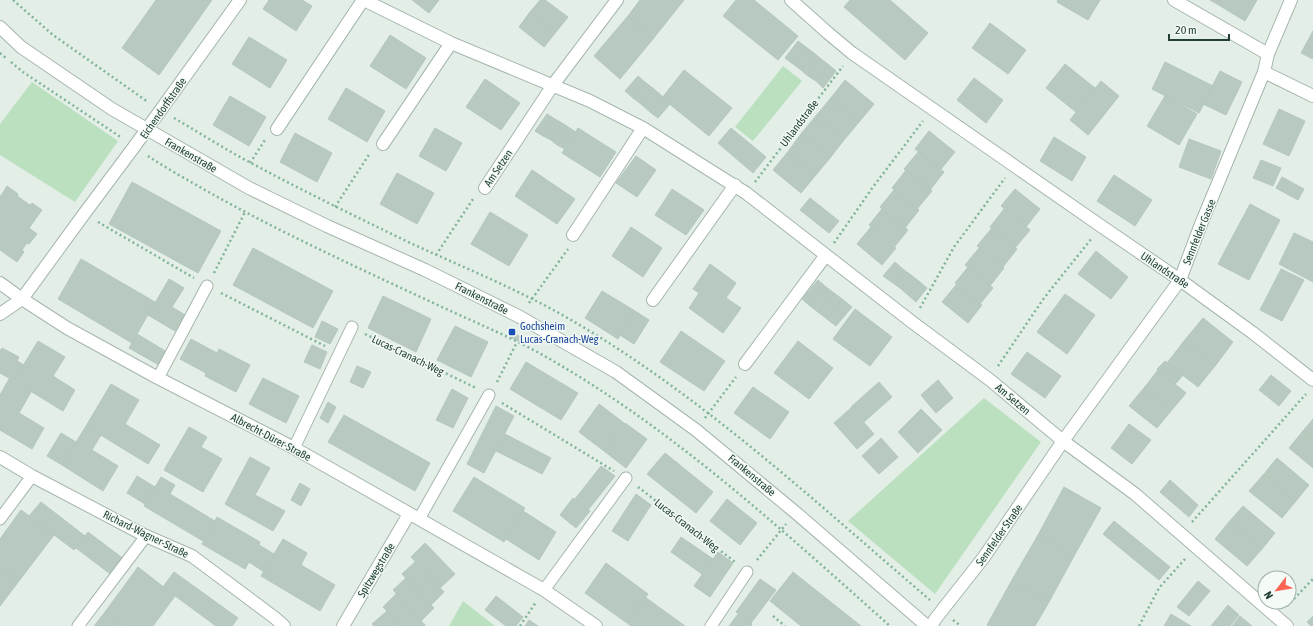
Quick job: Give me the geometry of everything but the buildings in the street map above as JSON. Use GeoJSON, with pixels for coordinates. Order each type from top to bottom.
{"type":"FeatureCollection","features":[{"type":"Feature","properties":{"kind":"street","name":"Eichendorffstraße"},"geometry":{"type":"LineString","coordinates":[[0,314],[22,299],[147,130],[240,0]]}},
{"type":"Feature","properties":{"kind":"street","name":"Am Setzen"},"geometry":{"type":"LineString","coordinates":[[277,129],[363,0],[451,43],[590,101],[643,128],[746,193],[912,322],[990,380],[1063,441],[1135,494],[1287,626]]}},
{"type":"Feature","properties":{"kind":"street","name":"Am Setzen"},"geometry":{"type":"LineString","coordinates":[[485,188],[553,86],[617,0]]}},
{"type":"Feature","properties":{"kind":"street","name":"Uhlandstraße"},"geometry":{"type":"LineString","coordinates":[[791,0],[852,53],[1180,280],[1253,333],[1313,380]]}},
{"type":"Feature","properties":{"kind":"street"},"geometry":{"type":"LineString","coordinates":[[1174,0],[1268,54]]}},
{"type":"Feature","properties":{"kind":"street","name":"Sennfelder Gasse"},"geometry":{"type":"LineString","coordinates":[[1063,441],[1180,280],[1201,224],[1264,72],[1268,54],[1291,0]]}},
{"type":"Feature","properties":{"kind":"street","name":"Frankenstraße"},"geometry":{"type":"LineString","coordinates":[[0,27],[21,47],[112,110],[249,188],[327,226],[426,270],[532,324],[616,372],[696,430],[796,512],[927,626]]}},
{"type":"Feature","properties":{"kind":"street"},"geometry":{"type":"LineString","coordinates":[[383,144],[451,43]]}},
{"type":"Feature","properties":{"kind":"street"},"geometry":{"type":"LineString","coordinates":[[1264,72],[1313,96]]}},
{"type":"Feature","properties":{"kind":"street"},"geometry":{"type":"LineString","coordinates":[[573,235],[643,128]]}},
{"type":"Feature","properties":{"kind":"street"},"geometry":{"type":"LineString","coordinates":[[653,300],[735,185]]}},
{"type":"Feature","properties":{"kind":"street"},"geometry":{"type":"LineString","coordinates":[[745,364],[826,254]]}},
{"type":"Feature","properties":{"kind":"street","name":"Albrecht-Dürer-Straße"},"geometry":{"type":"LineString","coordinates":[[0,283],[67,328],[158,378],[294,448],[544,590],[596,626]]}},
{"type":"Feature","properties":{"kind":"street","name":"Sennfelder Straße"},"geometry":{"type":"LineString","coordinates":[[931,626],[984,557],[1063,441]]}},
{"type":"Feature","properties":{"kind":"street","name":"Richard-Wagner-Straße"},"geometry":{"type":"LineString","coordinates":[[0,457],[32,476],[146,536],[192,556],[284,626]]}},
{"type":"Feature","properties":{"kind":"street","name":"Spitzwegstraße"},"geometry":{"type":"LineString","coordinates":[[343,626],[414,516]]}},
{"type":"Feature","properties":{"kind":"lane"},"geometry":{"type":"LineString","coordinates":[[158,378],[207,286]]}},
{"type":"Feature","properties":{"kind":"lane"},"geometry":{"type":"LineString","coordinates":[[294,448],[352,327]]}},
{"type":"Feature","properties":{"kind":"lane"},"geometry":{"type":"LineString","coordinates":[[414,516],[489,395]]}},
{"type":"Feature","properties":{"kind":"lane"},"geometry":{"type":"LineString","coordinates":[[0,519],[32,476]]}},
{"type":"Feature","properties":{"kind":"lane"},"geometry":{"type":"LineString","coordinates":[[544,590],[626,478]]}},
{"type":"Feature","properties":{"kind":"lane"},"geometry":{"type":"LineString","coordinates":[[78,626],[146,536]]}},
{"type":"Feature","properties":{"kind":"lane"},"geometry":{"type":"LineString","coordinates":[[711,626],[747,572]]}},
{"type":"Feature","properties":{"kind":"path"},"geometry":{"type":"LineString","coordinates":[[0,52],[23,72],[155,161],[245,212],[339,260],[517,342],[597,387],[695,459],[781,529],[890,626]]}},
{"type":"Feature","properties":{"kind":"path","name":"Uhlandstraße"},"geometry":{"type":"LineString","coordinates":[[746,193],[852,53]]}},
{"type":"Feature","properties":{"kind":"path"},"geometry":{"type":"LineString","coordinates":[[826,254],[872,187],[932,108]]}},
{"type":"Feature","properties":{"kind":"path"},"geometry":{"type":"LineString","coordinates":[[250,163],[269,133],[277,129]]}},
{"type":"Feature","properties":{"kind":"path"},"geometry":{"type":"LineString","coordinates":[[337,204],[374,147],[383,144]]}},
{"type":"Feature","properties":{"kind":"path"},"geometry":{"type":"LineString","coordinates":[[912,322],[954,247],[1014,166]]}},
{"type":"Feature","properties":{"kind":"path","name":"Am Setzen"},"geometry":{"type":"LineString","coordinates":[[436,255],[475,196],[485,188]]}},
{"type":"Feature","properties":{"kind":"path"},"geometry":{"type":"LineString","coordinates":[[207,286],[245,212]]}},
{"type":"Feature","properties":{"kind":"path"},"geometry":{"type":"LineString","coordinates":[[84,214],[207,286],[339,353]]}},
{"type":"Feature","properties":{"kind":"path"},"geometry":{"type":"LineString","coordinates":[[990,380],[1044,298],[1101,226]]}},
{"type":"Feature","properties":{"kind":"path"},"geometry":{"type":"LineString","coordinates":[[532,298],[540,285],[568,249],[573,235]]}},
{"type":"Feature","properties":{"kind":"path","name":"Lucas-Cranach-Weg"},"geometry":{"type":"LineString","coordinates":[[352,327],[489,395],[626,478],[747,572]]}},
{"type":"Feature","properties":{"kind":"path"},"geometry":{"type":"LineString","coordinates":[[489,395],[517,342]]}},
{"type":"Feature","properties":{"kind":"path"},"geometry":{"type":"LineString","coordinates":[[712,409],[745,364]]}},
{"type":"Feature","properties":{"kind":"path"},"geometry":{"type":"LineString","coordinates":[[1181,535],[1308,392]]}},
{"type":"Feature","properties":{"kind":"path"},"geometry":{"type":"LineString","coordinates":[[747,572],[796,512]]}},
{"type":"Feature","properties":{"kind":"path"},"geometry":{"type":"LineString","coordinates":[[1139,626],[1159,588],[1196,548]]}},
{"type":"Feature","properties":{"kind":"path"},"geometry":{"type":"LineString","coordinates":[[1276,617],[1313,579]]}},
{"type":"Feature","properties":{"kind":"path"},"geometry":{"type":"LineString","coordinates":[[520,626],[544,590]]}},
{"type":"Feature","properties":{"kind":"path"},"geometry":{"type":"LineString","coordinates":[[773,616],[785,626]]}},
{"type":"Feature","properties":{"kind":"green space"},"geometry":{"type":"Polygon","coordinates":[[[783,66],[802,81],[753,141],[735,127],[783,66]]]}},
{"type":"Feature","properties":{"kind":"green space"},"geometry":{"type":"Polygon","coordinates":[[[32,82],[118,141],[75,202],[0,155],[0,124],[32,82]]]}},
{"type":"Feature","properties":{"kind":"green space"},"geometry":{"type":"Polygon","coordinates":[[[984,398],[1041,442],[935,594],[848,521],[984,398]]]}},
{"type":"Feature","properties":{"kind":"green space"},"geometry":{"type":"Polygon","coordinates":[[[463,601],[495,626],[449,626],[463,601]]]}},
{"type":"Feature","properties":{"kind":"place","name":"Gochsheim Lucas-Cranach-Weg"},"geometry":{"type":"Point","coordinates":[512,332]}}]}
